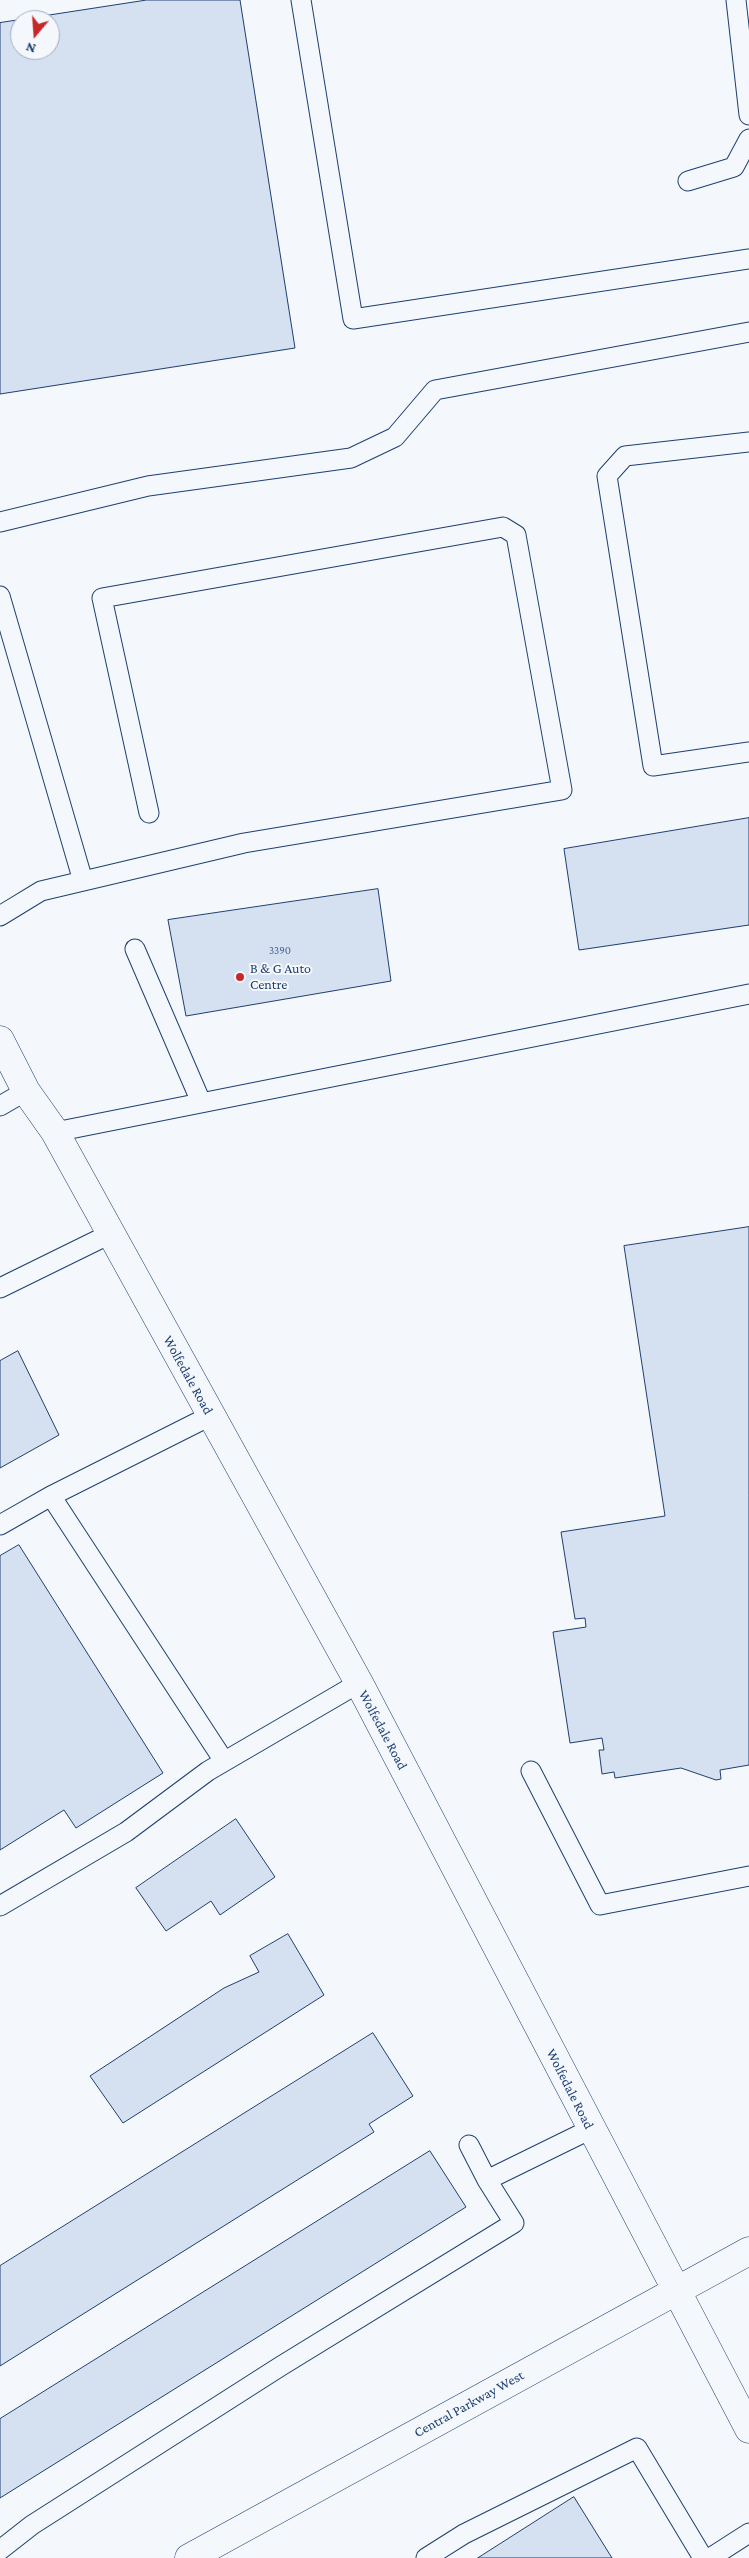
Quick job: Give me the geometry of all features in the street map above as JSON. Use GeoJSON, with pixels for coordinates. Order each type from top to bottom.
{"type":"FeatureCollection","features":[{"type":"Feature","properties":{"kind":"street","name":"Wolfedale Road"},"geometry":{"type":"LineString","coordinates":[[0,1040],[26,1091],[55,1132],[359,1683],[749,2429]]}},
{"type":"Feature","properties":{"kind":"street","name":"Central Parkway West"},"geometry":{"type":"LineString","coordinates":[[189,2558],[749,2251]]}},
{"type":"Feature","properties":{"kind":"lane"},"geometry":{"type":"LineString","coordinates":[[301,0],[353,319],[749,259]]}},
{"type":"Feature","properties":{"kind":"lane"},"geometry":{"type":"LineString","coordinates":[[736,0],[749,116]]}},
{"type":"Feature","properties":{"kind":"lane"},"geometry":{"type":"LineString","coordinates":[[688,181],[734,167],[749,139]]}},
{"type":"Feature","properties":{"kind":"lane"},"geometry":{"type":"LineString","coordinates":[[0,522],[148,486],[351,458],[394,437],[435,390],[749,332]]}},
{"type":"Feature","properties":{"kind":"lane"},"geometry":{"type":"LineString","coordinates":[[749,442],[625,456],[607,476],[652,766],[749,752]]}},
{"type":"Feature","properties":{"kind":"lane"},"geometry":{"type":"LineString","coordinates":[[0,916],[42,891],[244,842],[562,790],[516,535],[503,527],[102,598],[149,813]]}},
{"type":"Feature","properties":{"kind":"lane"},"geometry":{"type":"LineString","coordinates":[[0,596],[83,881]]}},
{"type":"Feature","properties":{"kind":"lane"},"geometry":{"type":"LineString","coordinates":[[135,949],[201,1102]]}},
{"type":"Feature","properties":{"kind":"lane"},"geometry":{"type":"LineString","coordinates":[[55,1132],[749,994]]}},
{"type":"Feature","properties":{"kind":"lane"},"geometry":{"type":"LineString","coordinates":[[0,1106],[26,1091]]}},
{"type":"Feature","properties":{"kind":"lane"},"geometry":{"type":"LineString","coordinates":[[0,1288],[110,1234]]}},
{"type":"Feature","properties":{"kind":"lane"},"geometry":{"type":"LineString","coordinates":[[0,1525],[51,1496],[210,1416]]}},
{"type":"Feature","properties":{"kind":"lane"},"geometry":{"type":"LineString","coordinates":[[51,1496],[224,1761]]}},
{"type":"Feature","properties":{"kind":"lane"},"geometry":{"type":"LineString","coordinates":[[0,1906],[126,1832],[224,1761],[359,1683]]}},
{"type":"Feature","properties":{"kind":"lane"},"geometry":{"type":"LineString","coordinates":[[532,1771],[600,1905],[749,1876]]}},
{"type":"Feature","properties":{"kind":"lane"},"geometry":{"type":"LineString","coordinates":[[487,2180],[591,2130]]}},
{"type":"Feature","properties":{"kind":"lane"},"geometry":{"type":"LineString","coordinates":[[0,2550],[32,2525],[198,2419],[514,2223],[487,2180],[469,2145]]}},
{"type":"Feature","properties":{"kind":"lane"},"geometry":{"type":"LineString","coordinates":[[426,2558],[464,2534],[637,2448],[703,2558]]}},
{"type":"Feature","properties":{"kind":"lane"},"geometry":{"type":"LineString","coordinates":[[710,2558],[749,2533]]}},
{"type":"Feature","properties":{"kind":"building"},"geometry":{"type":"Polygon","coordinates":[[[147,0],[240,0],[295,348],[0,394],[0,23],[10,21],[10,60],[60,60],[60,14],[147,0]]]}},
{"type":"Feature","properties":{"kind":"building"},"geometry":{"type":"Polygon","coordinates":[[[749,818],[749,925],[579,950],[564,849],[749,818]]]}},
{"type":"Feature","properties":{"kind":"building"},"geometry":{"type":"Polygon","coordinates":[[[378,889],[391,981],[186,1016],[168,920],[378,889]]]}},
{"type":"Feature","properties":{"kind":"building"},"geometry":{"type":"Polygon","coordinates":[[[749,1227],[749,1765],[720,1770],[721,1779],[716,1780],[681,1768],[615,1778],[614,1772],[602,1774],[599,1750],[604,1750],[602,1738],[570,1743],[553,1632],[586,1627],[585,1618],[575,1619],[561,1532],[665,1516],[624,1246],[749,1227]]]}},
{"type":"Feature","properties":{"kind":"building"},"geometry":{"type":"Polygon","coordinates":[[[18,1351],[59,1435],[0,1468],[0,1361],[18,1351]]]}},
{"type":"Feature","properties":{"kind":"building"},"geometry":{"type":"Polygon","coordinates":[[[19,1545],[163,1773],[76,1828],[64,1810],[0,1850],[0,1556],[19,1545]]]}},
{"type":"Feature","properties":{"kind":"building"},"geometry":{"type":"Polygon","coordinates":[[[236,1819],[275,1877],[220,1915],[211,1901],[166,1931],[136,1888],[236,1819]]]}},
{"type":"Feature","properties":{"kind":"building"},"geometry":{"type":"Polygon","coordinates":[[[288,1934],[324,1995],[123,2123],[90,2076],[224,1988],[259,1972],[250,1956],[288,1934]]]}},
{"type":"Feature","properties":{"kind":"building"},"geometry":{"type":"Polygon","coordinates":[[[373,2033],[413,2096],[369,2124],[374,2132],[0,2366],[0,2266],[373,2033]]]}},
{"type":"Feature","properties":{"kind":"building"},"geometry":{"type":"Polygon","coordinates":[[[430,2151],[466,2207],[0,2498],[0,2419],[430,2151]]]}},
{"type":"Feature","properties":{"kind":"building"},"geometry":{"type":"Polygon","coordinates":[[[574,2497],[612,2558],[478,2558],[574,2497]]]}},
{"type":"Feature","properties":{"kind":"place","name":"B & G Auto Centre"},"geometry":{"type":"Point","coordinates":[240,977]}}]}
